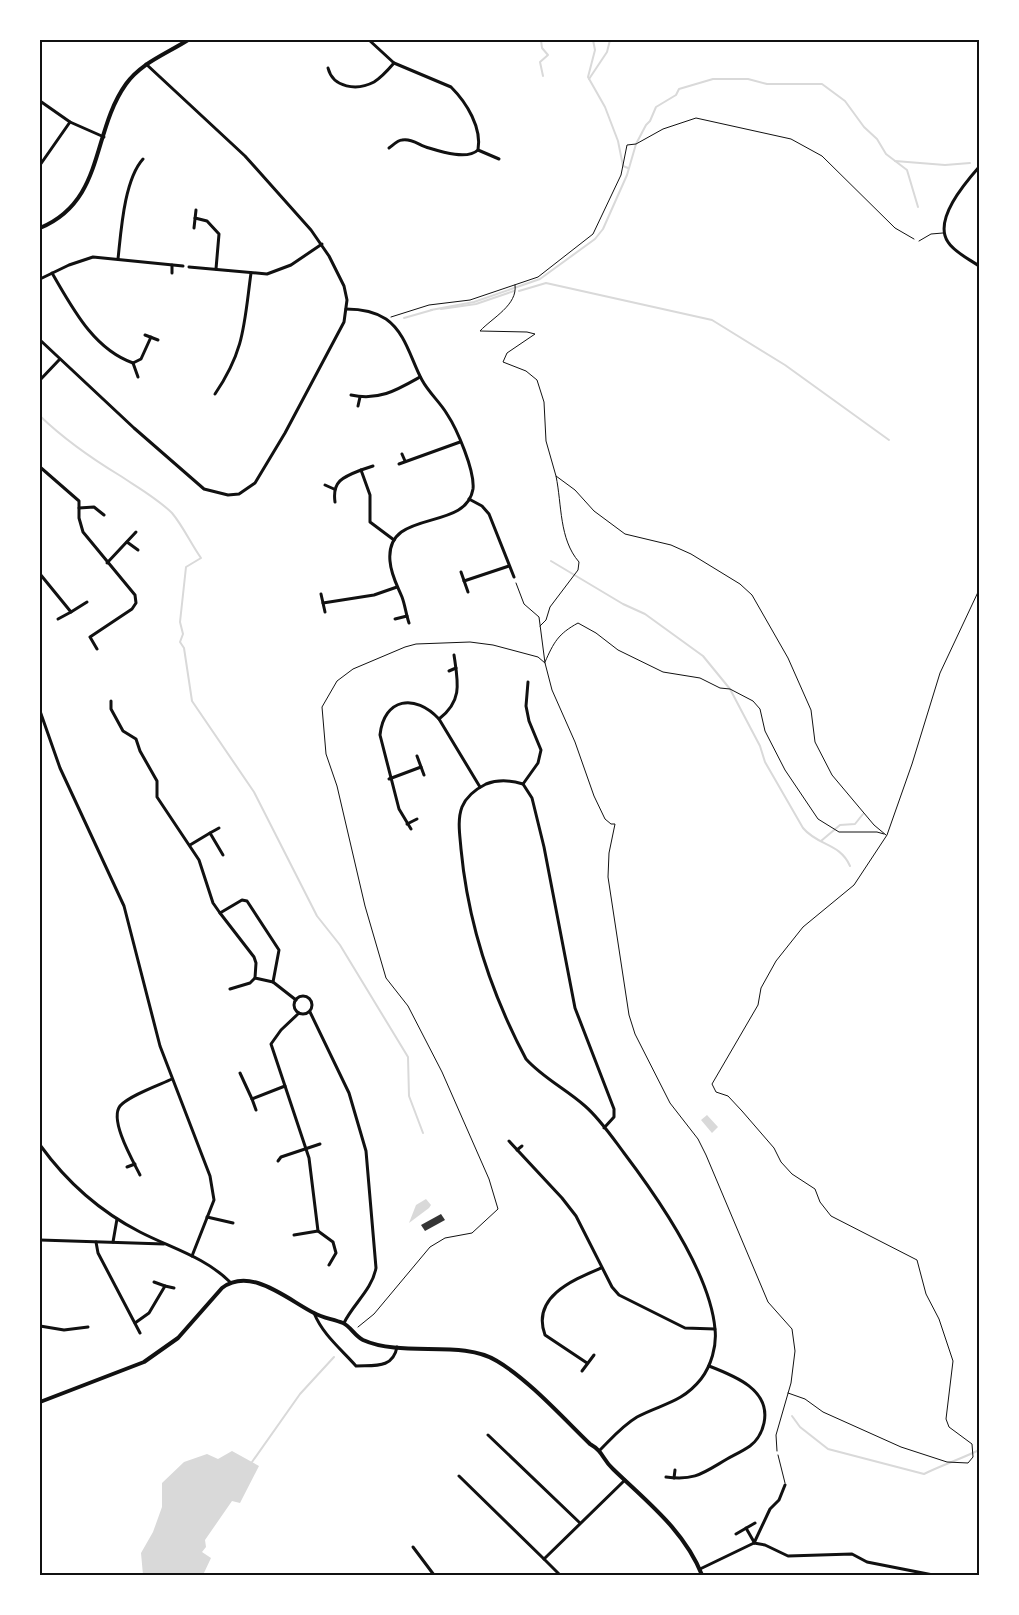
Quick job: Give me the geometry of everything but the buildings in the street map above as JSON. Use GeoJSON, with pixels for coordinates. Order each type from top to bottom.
{"type":"FeatureCollection","features":[{"type":"Feature","properties":{"kind":"street"},"geometry":{"type":"LineString","coordinates":[[40,228],[55,220],[76,202],[89,178],[118,96],[126,84],[146,64],[188,40]]}},
{"type":"Feature","properties":{"kind":"street"},"geometry":{"type":"LineString","coordinates":[[369,40],[394,62],[452,87],[474,120],[479,135],[478,150]]}},
{"type":"Feature","properties":{"kind":"street"},"geometry":{"type":"LineString","coordinates":[[328,68],[333,80],[340,85],[364,85],[380,78],[394,62]]}},
{"type":"Feature","properties":{"kind":"street"},"geometry":{"type":"LineString","coordinates":[[40,340],[59,360],[204,489],[217,494],[239,494],[255,483],[285,433],[340,332],[346,309],[344,286],[322,244],[262,173],[146,64]]}},
{"type":"Feature","properties":{"kind":"street"},"geometry":{"type":"LineString","coordinates":[[40,101],[70,122],[104,136]]}},
{"type":"Feature","properties":{"kind":"street"},"geometry":{"type":"LineString","coordinates":[[40,165],[70,122]]}},
{"type":"Feature","properties":{"kind":"street"},"geometry":{"type":"LineString","coordinates":[[389,148],[401,140],[454,153],[470,154],[478,150]]}},
{"type":"Feature","properties":{"kind":"street"},"geometry":{"type":"LineString","coordinates":[[478,150],[499,160]]}},
{"type":"Feature","properties":{"kind":"street"},"geometry":{"type":"LineString","coordinates":[[118,259],[122,222],[129,193],[136,166],[143,159]]}},
{"type":"Feature","properties":{"kind":"street"},"geometry":{"type":"LineString","coordinates":[[979,166],[964,184],[951,206],[943,233],[949,244],[979,266]]}},
{"type":"Feature","properties":{"kind":"street"},"geometry":{"type":"LineString","coordinates":[[194,228],[196,210]]}},
{"type":"Feature","properties":{"kind":"street"},"geometry":{"type":"LineString","coordinates":[[195,218],[207,221],[219,234],[216,269]]}},
{"type":"Feature","properties":{"kind":"street"},"geometry":{"type":"LineString","coordinates":[[189,267],[267,274],[277,272],[322,244]]}},
{"type":"Feature","properties":{"kind":"street"},"geometry":{"type":"LineString","coordinates":[[40,279],[69,265],[93,258],[183,266]]}},
{"type":"Feature","properties":{"kind":"street"},"geometry":{"type":"LineString","coordinates":[[172,265],[172,273]]}},
{"type":"Feature","properties":{"kind":"street"},"geometry":{"type":"LineString","coordinates":[[52,273],[83,324],[110,350],[121,358],[133,363],[138,378]]}},
{"type":"Feature","properties":{"kind":"street"},"geometry":{"type":"LineString","coordinates":[[215,394],[229,374],[240,348],[251,273]]}},
{"type":"Feature","properties":{"kind":"street"},"geometry":{"type":"LineString","coordinates":[[346,309],[374,312],[386,319],[397,329],[404,340],[420,377],[446,413],[460,442],[472,478],[472,489],[469,499],[460,510],[407,528],[394,540],[389,560],[391,572],[409,623]]}},
{"type":"Feature","properties":{"kind":"street"},"geometry":{"type":"LineString","coordinates":[[145,335],[158,340]]}},
{"type":"Feature","properties":{"kind":"street"},"geometry":{"type":"LineString","coordinates":[[133,363],[141,359],[151,337]]}},
{"type":"Feature","properties":{"kind":"street"},"geometry":{"type":"LineString","coordinates":[[40,380],[59,360]]}},
{"type":"Feature","properties":{"kind":"street"},"geometry":{"type":"LineString","coordinates":[[352,395],[360,397],[391,394],[420,377]]}},
{"type":"Feature","properties":{"kind":"street"},"geometry":{"type":"LineString","coordinates":[[358,406],[360,397]]}},
{"type":"Feature","properties":{"kind":"street"},"geometry":{"type":"LineString","coordinates":[[398,464],[460,442]]}},
{"type":"Feature","properties":{"kind":"street"},"geometry":{"type":"LineString","coordinates":[[402,454],[405,462]]}},
{"type":"Feature","properties":{"kind":"street"},"geometry":{"type":"LineString","coordinates":[[335,502],[334,489],[337,482],[345,476],[373,466]]}},
{"type":"Feature","properties":{"kind":"street"},"geometry":{"type":"LineString","coordinates":[[40,467],[79,501],[80,525],[107,563],[135,595],[136,603],[132,609],[90,637],[97,650]]}},
{"type":"Feature","properties":{"kind":"street"},"geometry":{"type":"LineString","coordinates":[[361,470],[370,495],[370,522],[394,540]]}},
{"type":"Feature","properties":{"kind":"street"},"geometry":{"type":"LineString","coordinates":[[325,484],[334,489]]}},
{"type":"Feature","properties":{"kind":"street"},"geometry":{"type":"LineString","coordinates":[[469,499],[482,506],[489,514],[514,577]]}},
{"type":"Feature","properties":{"kind":"street"},"geometry":{"type":"LineString","coordinates":[[79,508],[94,507],[104,515]]}},
{"type":"Feature","properties":{"kind":"street"},"geometry":{"type":"LineString","coordinates":[[107,563],[136,532]]}},
{"type":"Feature","properties":{"kind":"street"},"geometry":{"type":"LineString","coordinates":[[127,542],[138,550]]}},
{"type":"Feature","properties":{"kind":"street"},"geometry":{"type":"LineString","coordinates":[[464,580],[509,566]]}},
{"type":"Feature","properties":{"kind":"street"},"geometry":{"type":"LineString","coordinates":[[461,572],[468,592]]}},
{"type":"Feature","properties":{"kind":"street"},"geometry":{"type":"LineString","coordinates":[[40,574],[71,612]]}},
{"type":"Feature","properties":{"kind":"street"},"geometry":{"type":"LineString","coordinates":[[323,603],[380,594],[397,587]]}},
{"type":"Feature","properties":{"kind":"street"},"geometry":{"type":"LineString","coordinates":[[321,594],[325,612]]}},
{"type":"Feature","properties":{"kind":"street"},"geometry":{"type":"LineString","coordinates":[[58,619],[87,602]]}},
{"type":"Feature","properties":{"kind":"street"},"geometry":{"type":"LineString","coordinates":[[395,619],[407,616]]}},
{"type":"Feature","properties":{"kind":"street"},"geometry":{"type":"LineString","coordinates":[[439,718],[451,710],[456,700],[454,655]]}},
{"type":"Feature","properties":{"kind":"street"},"geometry":{"type":"LineString","coordinates":[[448,671],[456,668]]}},
{"type":"Feature","properties":{"kind":"street"},"geometry":{"type":"LineString","coordinates":[[523,784],[538,763],[541,750],[529,721],[526,706],[528,682]]}},
{"type":"Feature","properties":{"kind":"street"},"geometry":{"type":"LineString","coordinates":[[111,701],[111,709],[123,731],[136,739],[140,752],[157,781],[157,797],[181,836],[190,845],[199,860],[213,903],[254,957],[256,963],[255,978],[250,983],[230,989]]}},
{"type":"Feature","properties":{"kind":"street"},"geometry":{"type":"LineString","coordinates":[[410,829],[399,808],[389,778],[380,735],[381,724],[387,712],[399,704],[409,702],[420,704],[430,709],[439,718],[480,787]]}},
{"type":"Feature","properties":{"kind":"street"},"geometry":{"type":"LineString","coordinates":[[40,710],[60,768],[124,906],[160,1046],[210,1176],[214,1200],[192,1256]]}},
{"type":"Feature","properties":{"kind":"street"},"geometry":{"type":"LineString","coordinates":[[40,724],[44,722]]}},
{"type":"Feature","properties":{"kind":"street"},"geometry":{"type":"LineString","coordinates":[[417,756],[424,775]]}},
{"type":"Feature","properties":{"kind":"street"},"geometry":{"type":"LineString","coordinates":[[389,778],[421,767]]}},
{"type":"Feature","properties":{"kind":"street"},"geometry":{"type":"LineString","coordinates":[[600,1450],[621,1428],[638,1416],[666,1406],[688,1392],[701,1379],[709,1366],[715,1340],[715,1329],[708,1298],[672,1222],[647,1184],[585,1106],[534,1068],[526,1059],[493,990],[477,939],[468,900],[459,826],[461,808],[471,794],[480,787],[499,780],[511,780],[523,784],[532,798],[544,846],[574,1008],[614,1109],[614,1117],[604,1128]]}},
{"type":"Feature","properties":{"kind":"street"},"geometry":{"type":"LineString","coordinates":[[407,824],[417,819]]}},
{"type":"Feature","properties":{"kind":"street"},"geometry":{"type":"LineString","coordinates":[[190,845],[219,828]]}},
{"type":"Feature","properties":{"kind":"street"},"geometry":{"type":"LineString","coordinates":[[210,833],[223,855]]}},
{"type":"Feature","properties":{"kind":"street"},"geometry":{"type":"LineString","coordinates":[[220,913],[242,900],[247,901],[278,950],[273,982]]}},
{"type":"Feature","properties":{"kind":"street"},"geometry":{"type":"LineString","coordinates":[[255,978],[273,982],[296,1000]]}},
{"type":"Feature","properties":{"kind":"street"},"geometry":{"type":"LineString","coordinates":[[299,1013],[294,1006],[296,1000],[301,996],[310,998],[313,1005],[310,1012],[344,1082],[355,1110],[366,1151],[376,1268],[371,1283],[349,1312],[344,1323]]}},
{"type":"Feature","properties":{"kind":"street"},"geometry":{"type":"LineString","coordinates":[[310,1012],[299,1013],[277,1034],[272,1044],[310,1158],[318,1231]]}},
{"type":"Feature","properties":{"kind":"street"},"geometry":{"type":"LineString","coordinates":[[240,1073],[256,1110]]}},
{"type":"Feature","properties":{"kind":"street"},"geometry":{"type":"LineString","coordinates":[[140,1175],[116,1120],[117,1112],[120,1106],[128,1100],[172,1079]]}},
{"type":"Feature","properties":{"kind":"street"},"geometry":{"type":"LineString","coordinates":[[252,1100],[285,1086]]}},
{"type":"Feature","properties":{"kind":"street"},"geometry":{"type":"LineString","coordinates":[[509,1141],[576,1216],[612,1287],[619,1295],[685,1328],[715,1329]]}},
{"type":"Feature","properties":{"kind":"street"},"geometry":{"type":"LineString","coordinates":[[278,1161],[281,1157],[320,1144]]}},
{"type":"Feature","properties":{"kind":"street"},"geometry":{"type":"LineString","coordinates":[[40,1145],[62,1173],[99,1206],[164,1244],[192,1256],[218,1271],[230,1282]]}},
{"type":"Feature","properties":{"kind":"street"},"geometry":{"type":"LineString","coordinates":[[517,1150],[522,1146]]}},
{"type":"Feature","properties":{"kind":"street"},"geometry":{"type":"LineString","coordinates":[[127,1167],[135,1164]]}},
{"type":"Feature","properties":{"kind":"street"},"geometry":{"type":"LineString","coordinates":[[207,1217],[233,1223]]}},
{"type":"Feature","properties":{"kind":"street"},"geometry":{"type":"LineString","coordinates":[[113,1242],[118,1218]]}},
{"type":"Feature","properties":{"kind":"street"},"geometry":{"type":"LineString","coordinates":[[294,1235],[318,1231],[333,1242],[336,1253],[330,1265]]}},
{"type":"Feature","properties":{"kind":"street"},"geometry":{"type":"LineString","coordinates":[[40,1240],[164,1244]]}},
{"type":"Feature","properties":{"kind":"street"},"geometry":{"type":"LineString","coordinates":[[96,1242],[98,1253],[140,1333]]}},
{"type":"Feature","properties":{"kind":"street"},"geometry":{"type":"LineString","coordinates":[[587,1363],[545,1335],[540,1318],[543,1309],[554,1295],[573,1280],[602,1268]]}},
{"type":"Feature","properties":{"kind":"street"},"geometry":{"type":"LineString","coordinates":[[40,1402],[120,1373],[161,1352],[178,1338],[209,1301],[230,1282],[248,1280],[267,1287],[330,1321],[344,1323],[363,1340],[397,1347],[467,1351],[483,1354],[496,1360],[514,1373],[590,1444],[600,1450],[606,1462],[671,1523],[702,1575]]}},
{"type":"Feature","properties":{"kind":"street"},"geometry":{"type":"LineString","coordinates":[[154,1282],[174,1288]]}},
{"type":"Feature","properties":{"kind":"street"},"geometry":{"type":"LineString","coordinates":[[135,1323],[149,1313],[165,1286]]}},
{"type":"Feature","properties":{"kind":"street"},"geometry":{"type":"LineString","coordinates":[[314,1313],[319,1325],[356,1366],[388,1363],[393,1360],[397,1347]]}},
{"type":"Feature","properties":{"kind":"street"},"geometry":{"type":"LineString","coordinates":[[40,1326],[64,1330],[88,1326]]}},
{"type":"Feature","properties":{"kind":"street"},"geometry":{"type":"LineString","coordinates":[[582,1370],[594,1355]]}},
{"type":"Feature","properties":{"kind":"street"},"geometry":{"type":"LineString","coordinates":[[666,1477],[694,1478],[750,1446],[763,1430],[766,1412],[763,1402],[756,1391],[727,1373],[709,1366]]}},
{"type":"Feature","properties":{"kind":"street"},"geometry":{"type":"LineString","coordinates":[[488,1435],[580,1523]]}},
{"type":"Feature","properties":{"kind":"street"},"geometry":{"type":"LineString","coordinates":[[674,1478],[675,1470]]}},
{"type":"Feature","properties":{"kind":"street"},"geometry":{"type":"LineString","coordinates":[[459,1476],[560,1575]]}},
{"type":"Feature","properties":{"kind":"street"},"geometry":{"type":"LineString","coordinates":[[544,1559],[625,1480]]}},
{"type":"Feature","properties":{"kind":"street"},"geometry":{"type":"LineString","coordinates":[[700,1569],[754,1543],[770,1509],[779,1500],[785,1485]]}},
{"type":"Feature","properties":{"kind":"street"},"geometry":{"type":"LineString","coordinates":[[736,1534],[755,1523]]}},
{"type":"Feature","properties":{"kind":"street"},"geometry":{"type":"LineString","coordinates":[[746,1528],[754,1543],[788,1556],[841,1552],[852,1554],[867,1562],[934,1575]]}},
{"type":"Feature","properties":{"kind":"street"},"geometry":{"type":"LineString","coordinates":[[413,1547],[434,1575]]}},
{"type":"Feature","properties":{"kind":"lane"},"geometry":{"type":"LineString","coordinates":[[919,241],[931,234],[943,233]]}},
{"type":"Feature","properties":{"kind":"lane"},"geometry":{"type":"LineString","coordinates":[[778,1455],[785,1485]]}},
{"type":"Feature","properties":{"kind":"path"},"geometry":{"type":"LineString","coordinates":[[386,319],[429,305],[470,300],[538,277],[593,234],[621,175],[626,159],[625,148],[663,129],[696,118],[791,139],[822,156],[895,228],[919,241]]}},
{"type":"Feature","properties":{"kind":"path"},"geometry":{"type":"LineString","coordinates":[[515,284],[516,289],[509,304],[480,331],[527,332],[536,334],[507,353],[503,362],[526,371],[536,380],[544,402],[546,441],[556,476],[564,532],[569,551],[579,562],[578,570],[550,607],[546,620],[539,626]]}},
{"type":"Feature","properties":{"kind":"path"},"geometry":{"type":"LineString","coordinates":[[556,476],[575,490],[594,511],[625,534],[671,545],[691,554],[740,584],[752,595],[788,658],[811,710],[816,742],[832,774],[874,825],[887,835]]}},
{"type":"Feature","properties":{"kind":"path"},"geometry":{"type":"LineString","coordinates":[[514,577],[524,604],[539,617],[545,663],[552,690],[575,742],[594,796],[605,819],[611,824],[615,824],[609,853],[608,876],[629,1015],[635,1034],[666,1096],[698,1139],[706,1155],[768,1302],[792,1330],[795,1351],[788,1393],[776,1435],[778,1455]]}},
{"type":"Feature","properties":{"kind":"path"},"geometry":{"type":"LineString","coordinates":[[788,1393],[805,1399],[823,1412],[901,1447],[948,1462],[968,1463],[973,1457],[972,1444],[948,1427],[946,1419],[954,1362],[939,1319],[926,1294],[917,1260],[831,1216],[820,1202],[815,1189],[792,1174],[774,1148],[742,1111],[728,1096],[716,1092],[712,1084],[758,1005],[761,988],[776,961],[803,927],[854,886],[887,835],[912,764],[940,673],[979,590]]}},
{"type":"Feature","properties":{"kind":"path"},"geometry":{"type":"LineString","coordinates":[[545,663],[552,645],[563,631],[578,623],[596,633],[618,650],[663,672],[700,678],[720,688],[730,689],[742,694],[757,704],[772,746],[800,795],[818,818],[839,832],[877,832],[887,835]]}},
{"type":"Feature","properties":{"kind":"path"},"geometry":{"type":"LineString","coordinates":[[358,1327],[385,1301],[430,1247],[445,1238],[472,1232],[498,1208],[489,1180],[442,1072],[408,1006],[386,978],[365,906],[337,786],[326,754],[322,707],[337,681],[353,669],[416,644],[470,642],[494,644],[538,657],[545,663]]}},
{"type":"Feature","properties":{"kind":"shaded area"},"geometry":{"type":"Polygon","coordinates":[[[707,1115],[718,1127],[712,1133],[701,1120],[707,1115]]]}},
{"type":"Feature","properties":{"kind":"shaded area"},"geometry":{"type":"Polygon","coordinates":[[[426,1199],[431,1205],[429,1208],[409,1223],[416,1205],[426,1199]]]}},
{"type":"Feature","properties":{"kind":"shaded area"},"geometry":{"type":"Polygon","coordinates":[[[232,1451],[259,1466],[240,1503],[232,1501],[205,1540],[206,1547],[202,1552],[211,1558],[203,1575],[143,1575],[141,1553],[153,1532],[162,1507],[162,1483],[184,1462],[207,1454],[218,1459],[232,1451]]]}},
{"type":"Feature","properties":{"kind":"waterway"},"geometry":{"type":"LineString","coordinates":[[541,40],[542,48],[548,55],[540,62],[543,76]]}},
{"type":"Feature","properties":{"kind":"waterway"},"geometry":{"type":"LineString","coordinates":[[593,40],[595,50],[588,77],[605,107],[618,141],[623,166],[628,168]]}},
{"type":"Feature","properties":{"kind":"waterway"},"geometry":{"type":"LineString","coordinates":[[589,79],[607,52],[610,40]]}},
{"type":"Feature","properties":{"kind":"waterway"},"geometry":{"type":"LineString","coordinates":[[431,310],[474,302],[540,279],[595,239],[603,229],[627,175],[636,144],[656,107],[676,95],[679,89],[713,79],[748,79],[767,84],[822,84],[845,101],[864,127],[877,139],[886,154],[907,170],[918,207]]}},
{"type":"Feature","properties":{"kind":"waterway"},"geometry":{"type":"LineString","coordinates":[[895,161],[945,165],[970,163]]}},
{"type":"Feature","properties":{"kind":"waterway"},"geometry":{"type":"LineString","coordinates":[[519,291],[546,283],[712,320],[785,365],[889,440]]}},
{"type":"Feature","properties":{"kind":"waterway"},"geometry":{"type":"LineString","coordinates":[[441,309],[476,304],[514,291]]}},
{"type":"Feature","properties":{"kind":"waterway"},"geometry":{"type":"LineString","coordinates":[[404,318],[432,310]]}},
{"type":"Feature","properties":{"kind":"waterway"},"geometry":{"type":"LineString","coordinates":[[40,416],[78,448],[147,493],[172,513],[201,558],[186,567],[180,622],[183,634],[180,642],[184,648],[192,701],[254,792],[317,916],[340,945],[408,1057],[409,1096],[423,1133]]}},
{"type":"Feature","properties":{"kind":"waterway"},"geometry":{"type":"LineString","coordinates":[[551,561],[623,604],[645,614],[703,656],[730,689],[760,746],[765,762],[803,828],[815,838],[841,853],[850,866]]}},
{"type":"Feature","properties":{"kind":"waterway"},"geometry":{"type":"LineString","coordinates":[[821,841],[840,825],[855,824],[863,814]]}},
{"type":"Feature","properties":{"kind":"waterway"},"geometry":{"type":"LineString","coordinates":[[252,1462],[300,1394],[334,1357]]}},
{"type":"Feature","properties":{"kind":"waterway"},"geometry":{"type":"LineString","coordinates":[[792,1416],[800,1427],[828,1449],[924,1474],[979,1450]]}}]}
